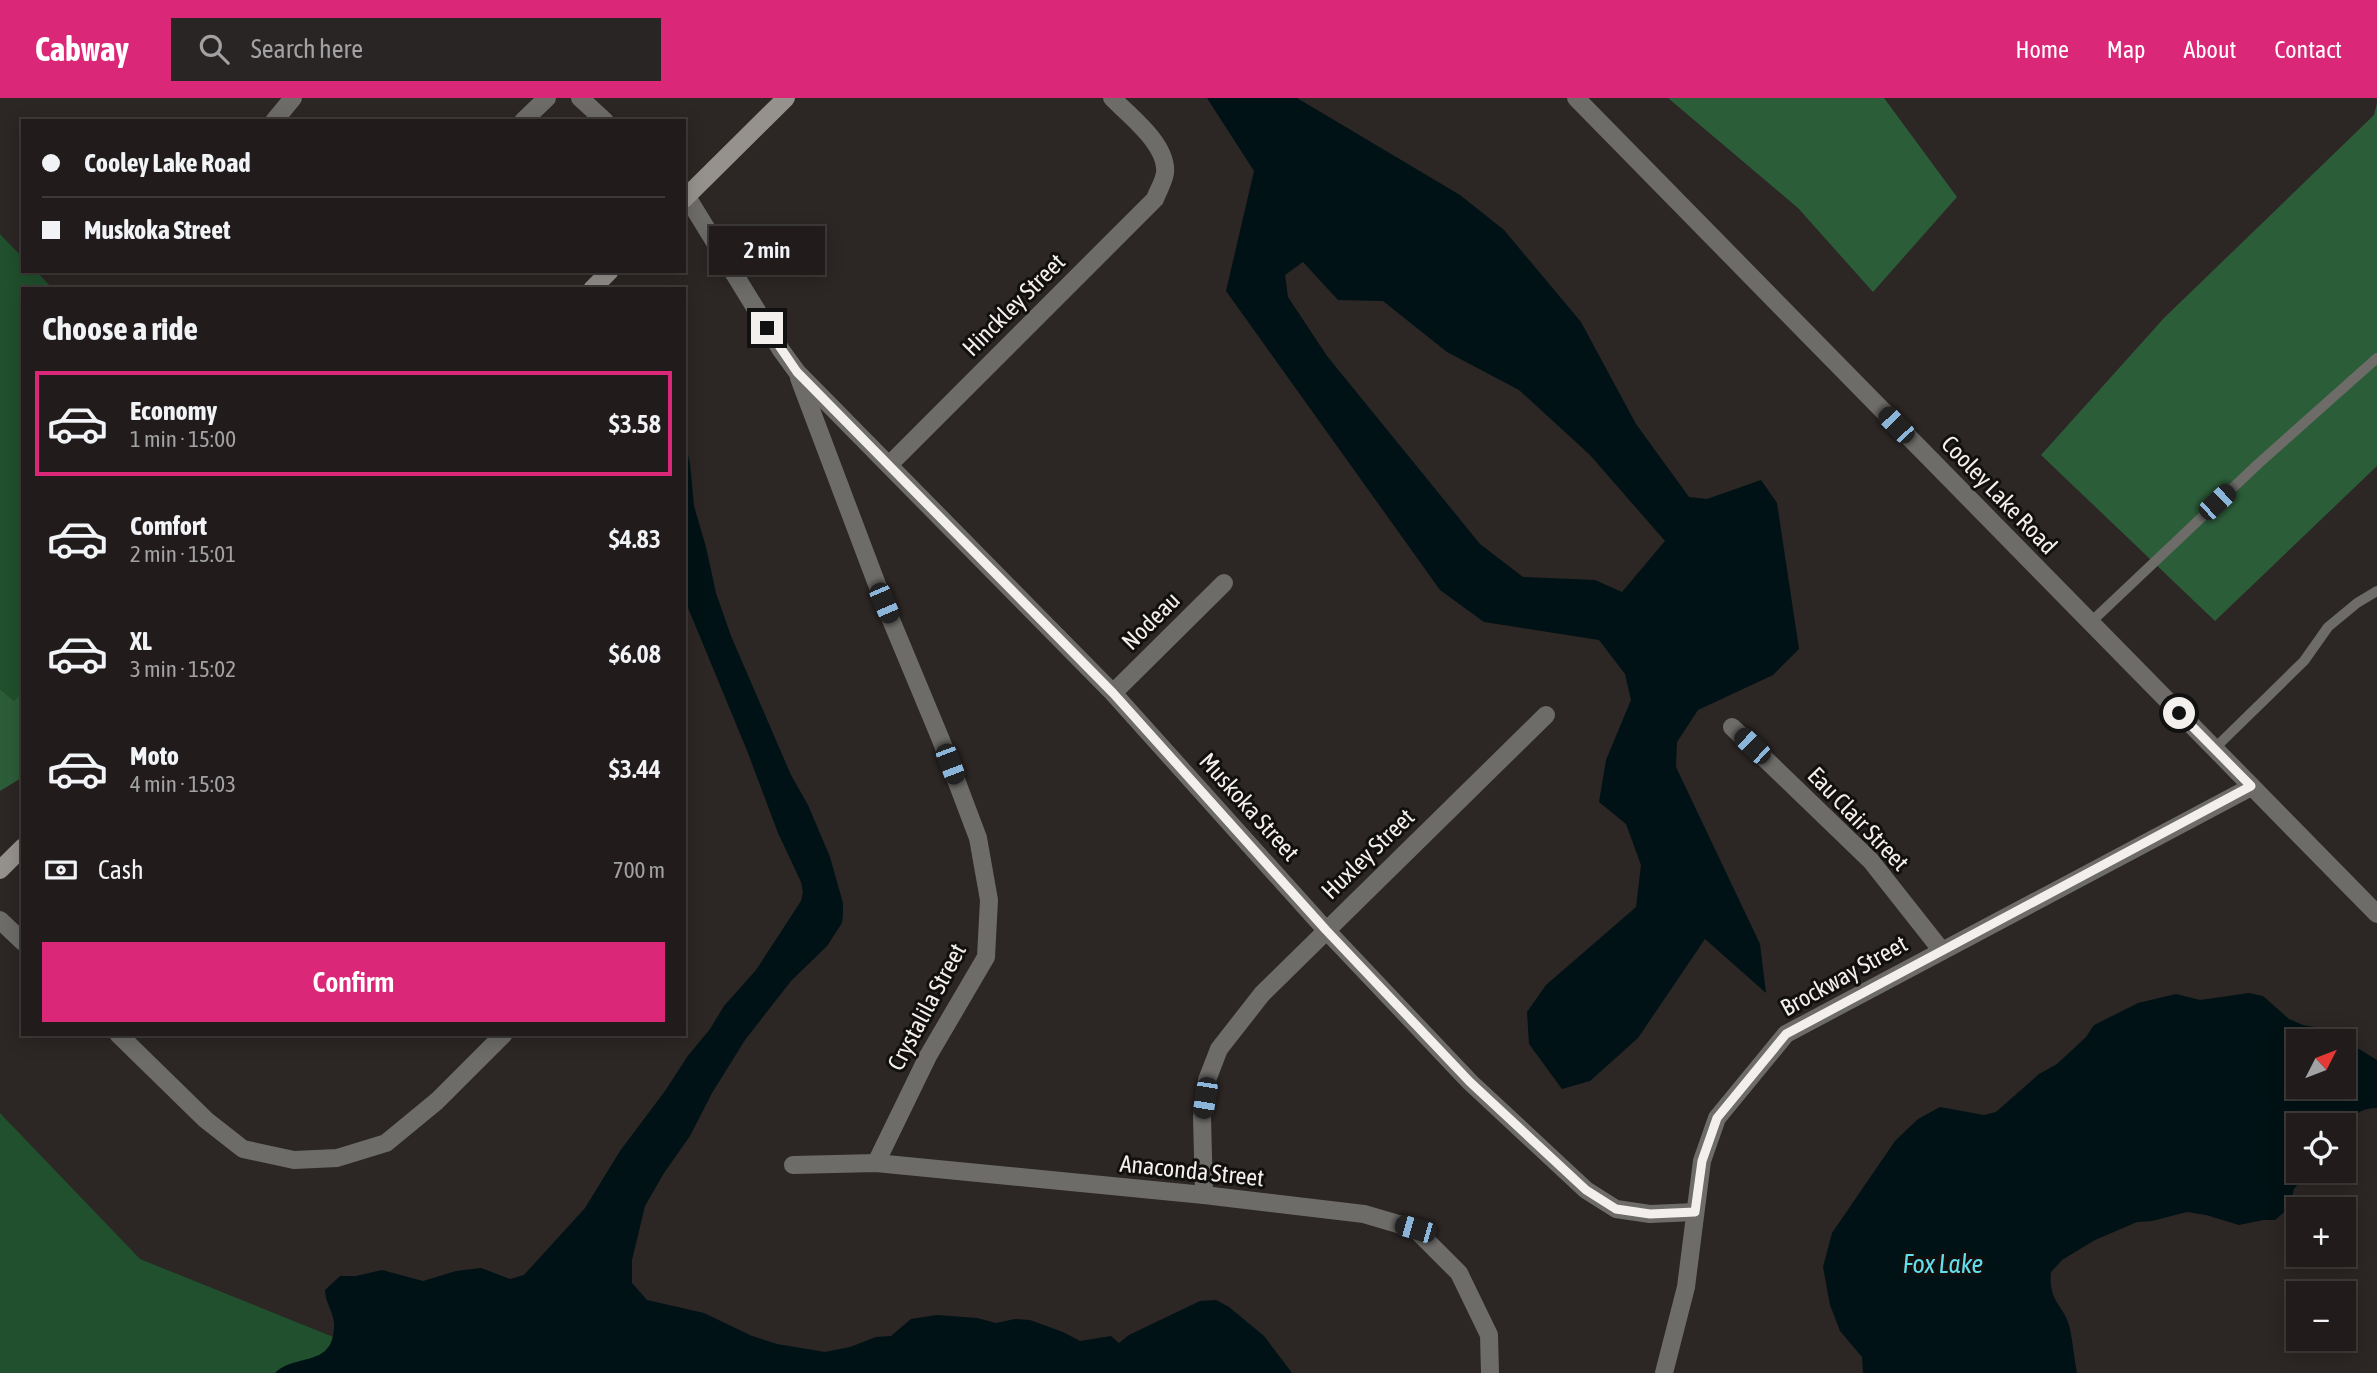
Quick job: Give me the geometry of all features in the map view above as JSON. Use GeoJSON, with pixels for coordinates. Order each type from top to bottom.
{"type":"FeatureCollection","features":[{"type":"Feature","properties":{"kind":"main road"},"geometry":{"type":"LineString","coordinates":[[686,195],[786,98]]}},
{"type":"Feature","properties":{"kind":"main road"},"geometry":{"type":"LineString","coordinates":[[594,287],[608,273]]}},
{"type":"Feature","properties":{"kind":"main road"},"geometry":{"type":"LineString","coordinates":[[0,870],[21,849]]}},
{"type":"Feature","properties":{"kind":"street"},"geometry":{"type":"LineString","coordinates":[[276,119],[293,98]]}},
{"type":"Feature","properties":{"kind":"street"},"geometry":{"type":"LineString","coordinates":[[525,119],[547,98]]}},
{"type":"Feature","properties":{"kind":"street"},"geometry":{"type":"LineString","coordinates":[[580,98],[603,119]]}},
{"type":"Feature","properties":{"kind":"street","name":"Hinckley Street"},"geometry":{"type":"LineString","coordinates":[[889,465],[1155,198],[1165,173],[1164,159],[1157,146],[1112,98]]}},
{"type":"Feature","properties":{"kind":"street","name":"Cooley Lake Road"},"geometry":{"type":"LineString","coordinates":[[1580,102],[2377,914]]}},
{"type":"Feature","properties":{"kind":"street","name":"Muskoka Street"},"geometry":{"type":"LineString","coordinates":[[686,198],[797,372],[1113,693],[1326,930],[1470,1082],[1586,1190],[1616,1209],[1650,1214],[1695,1212]]}},
{"type":"Feature","properties":{"kind":"street","name":"Muskoka Street"},"geometry":{"type":"LineString","coordinates":[[797,372],[884,603],[959,787]]}},
{"type":"Feature","properties":{"kind":"street","name":"Nodeau"},"geometry":{"type":"LineString","coordinates":[[1113,693],[1224,583]]}},
{"type":"Feature","properties":{"kind":"street","name":"Huxley Street"},"geometry":{"type":"LineString","coordinates":[[1204,1195],[1202,1117],[1207,1080],[1219,1049],[1262,994],[1546,715]]}},
{"type":"Feature","properties":{"kind":"street","name":"Eau Clair Street"},"geometry":{"type":"LineString","coordinates":[[1732,727],[1871,861],[1942,951]]}},
{"type":"Feature","properties":{"kind":"street","name":"Brockway Street"},"geometry":{"type":"LineString","coordinates":[[1664,1373],[1686,1287],[1702,1161],[1717,1118],[1786,1034],[2251,786]]}},
{"type":"Feature","properties":{"kind":"street","name":"Crystalila Street"},"geometry":{"type":"LineString","coordinates":[[876,1163],[928,1056],[986,957],[989,900],[978,838],[959,787]]}},
{"type":"Feature","properties":{"kind":"street"},"geometry":{"type":"LineString","coordinates":[[0,920],[21,940]]}},
{"type":"Feature","properties":{"kind":"street"},"geometry":{"type":"LineString","coordinates":[[120,1036],[205,1120],[243,1149],[294,1160],[337,1158],[386,1143],[437,1101],[502,1036]]}},
{"type":"Feature","properties":{"kind":"street","name":"Anaconda Street"},"geometry":{"type":"LineString","coordinates":[[793,1165],[876,1163],[1204,1195],[1364,1214],[1415,1229],[1459,1273],[1489,1335],[1490,1373]]}},
{"type":"Feature","properties":{"kind":"lane"},"geometry":{"type":"LineString","coordinates":[[2090,623],[2258,464],[2377,358]]}},
{"type":"Feature","properties":{"kind":"lane"},"geometry":{"type":"LineString","coordinates":[[2214,750],[2304,661],[2328,627],[2357,603],[2377,591]]}},
{"type":"Feature","properties":{"kind":"green space"},"geometry":{"type":"Polygon","coordinates":[[[1668,98],[1884,98],[1957,197],[1873,292],[1798,208],[1668,98]]]}},
{"type":"Feature","properties":{"kind":"green space"},"geometry":{"type":"Polygon","coordinates":[[[2377,103],[2377,466],[2215,621],[2041,455],[2164,318],[2374,115],[2377,103]]]}},
{"type":"Feature","properties":{"kind":"green space"},"geometry":{"type":"Polygon","coordinates":[[[0,234],[21,256],[21,273],[38,273],[51,287],[21,287],[21,693],[14,701],[0,689],[0,234]]]}},
{"type":"Feature","properties":{"kind":"green space"},"geometry":{"type":"Polygon","coordinates":[[[0,689],[14,701],[21,693],[21,778],[0,791],[0,689]]]}},
{"type":"Feature","properties":{"kind":"green space"},"geometry":{"type":"Polygon","coordinates":[[[0,1113],[140,1259],[398,1363],[403,1373],[0,1373],[0,1113]]]}},
{"type":"Feature","properties":{"kind":"water"},"geometry":{"type":"Polygon","coordinates":[[[1207,98],[1297,98],[1460,195],[1504,230],[1581,322],[1636,424],[1689,497],[1707,499],[1761,480],[1777,503],[1799,649],[1773,675],[1698,710],[1677,742],[1676,767],[1760,944],[1766,993],[1705,939],[1638,1038],[1590,1081],[1562,1089],[1529,1044],[1527,1012],[1546,985],[1636,907],[1641,865],[1626,824],[1599,802],[1606,760],[1631,700],[1625,674],[1599,640],[1484,622],[1440,590],[1226,291],[1254,171],[1207,98]],[[1303,262],[1285,275],[1288,297],[1327,356],[1480,544],[1523,577],[1595,580],[1622,592],[1665,541],[1590,455],[1519,390],[1447,352],[1383,301],[1338,300],[1303,262]]]}},
{"type":"Feature","properties":{"kind":"water"},"geometry":{"type":"Polygon","coordinates":[[[686,447],[694,506],[716,593],[731,636],[791,775],[808,805],[830,857],[843,903],[843,915],[842,923],[827,946],[791,981],[745,1040],[712,1093],[690,1136],[645,1206],[632,1260],[632,1283],[647,1300],[704,1313],[752,1336],[777,1344],[825,1352],[850,1347],[876,1337],[891,1336],[911,1319],[937,1315],[977,1318],[996,1323],[1015,1319],[1030,1320],[1080,1341],[1111,1336],[1119,1343],[1129,1335],[1200,1301],[1216,1300],[1229,1307],[1264,1336],[1292,1373],[275,1373],[322,1353],[328,1347],[333,1337],[334,1323],[325,1290],[340,1276],[356,1276],[382,1270],[423,1281],[456,1271],[481,1268],[510,1279],[524,1275],[585,1208],[620,1151],[724,1006],[756,970],[801,901],[801,882],[778,833],[686,603],[686,447]]]}},
{"type":"Feature","properties":{"kind":"water","name":"Fox Lake"},"geometry":{"type":"Polygon","coordinates":[[[2249,993],[2263,996],[2289,1019],[2303,1025],[2326,1029],[2286,1029],[2286,1099],[2356,1099],[2356,1047],[2377,1060],[2377,1108],[2363,1110],[2356,1115],[2286,1113],[2286,1183],[2299,1183],[2292,1197],[2286,1197],[2286,1210],[2275,1220],[2239,1225],[2187,1212],[2137,1222],[2095,1240],[2062,1260],[2051,1272],[2052,1291],[2068,1321],[2077,1373],[1863,1373],[1862,1357],[1840,1331],[1830,1305],[1823,1267],[1832,1233],[1895,1141],[1918,1119],[1940,1107],[1984,1115],[1996,1112],[2039,1074],[2057,1064],[2086,1037],[2094,1025],[2138,1003],[2176,994],[2200,1000],[2249,993]]]}},
{"type":"Feature","properties":{"kind":"route"},"geometry":{"type":"LineString","coordinates":[[767,328],[797,372],[1113,693],[1326,930],[1470,1082],[1586,1190],[1616,1209],[1650,1214],[1695,1212],[1702,1161],[1717,1118],[1786,1034],[2251,786],[2179,713]]}}]}
